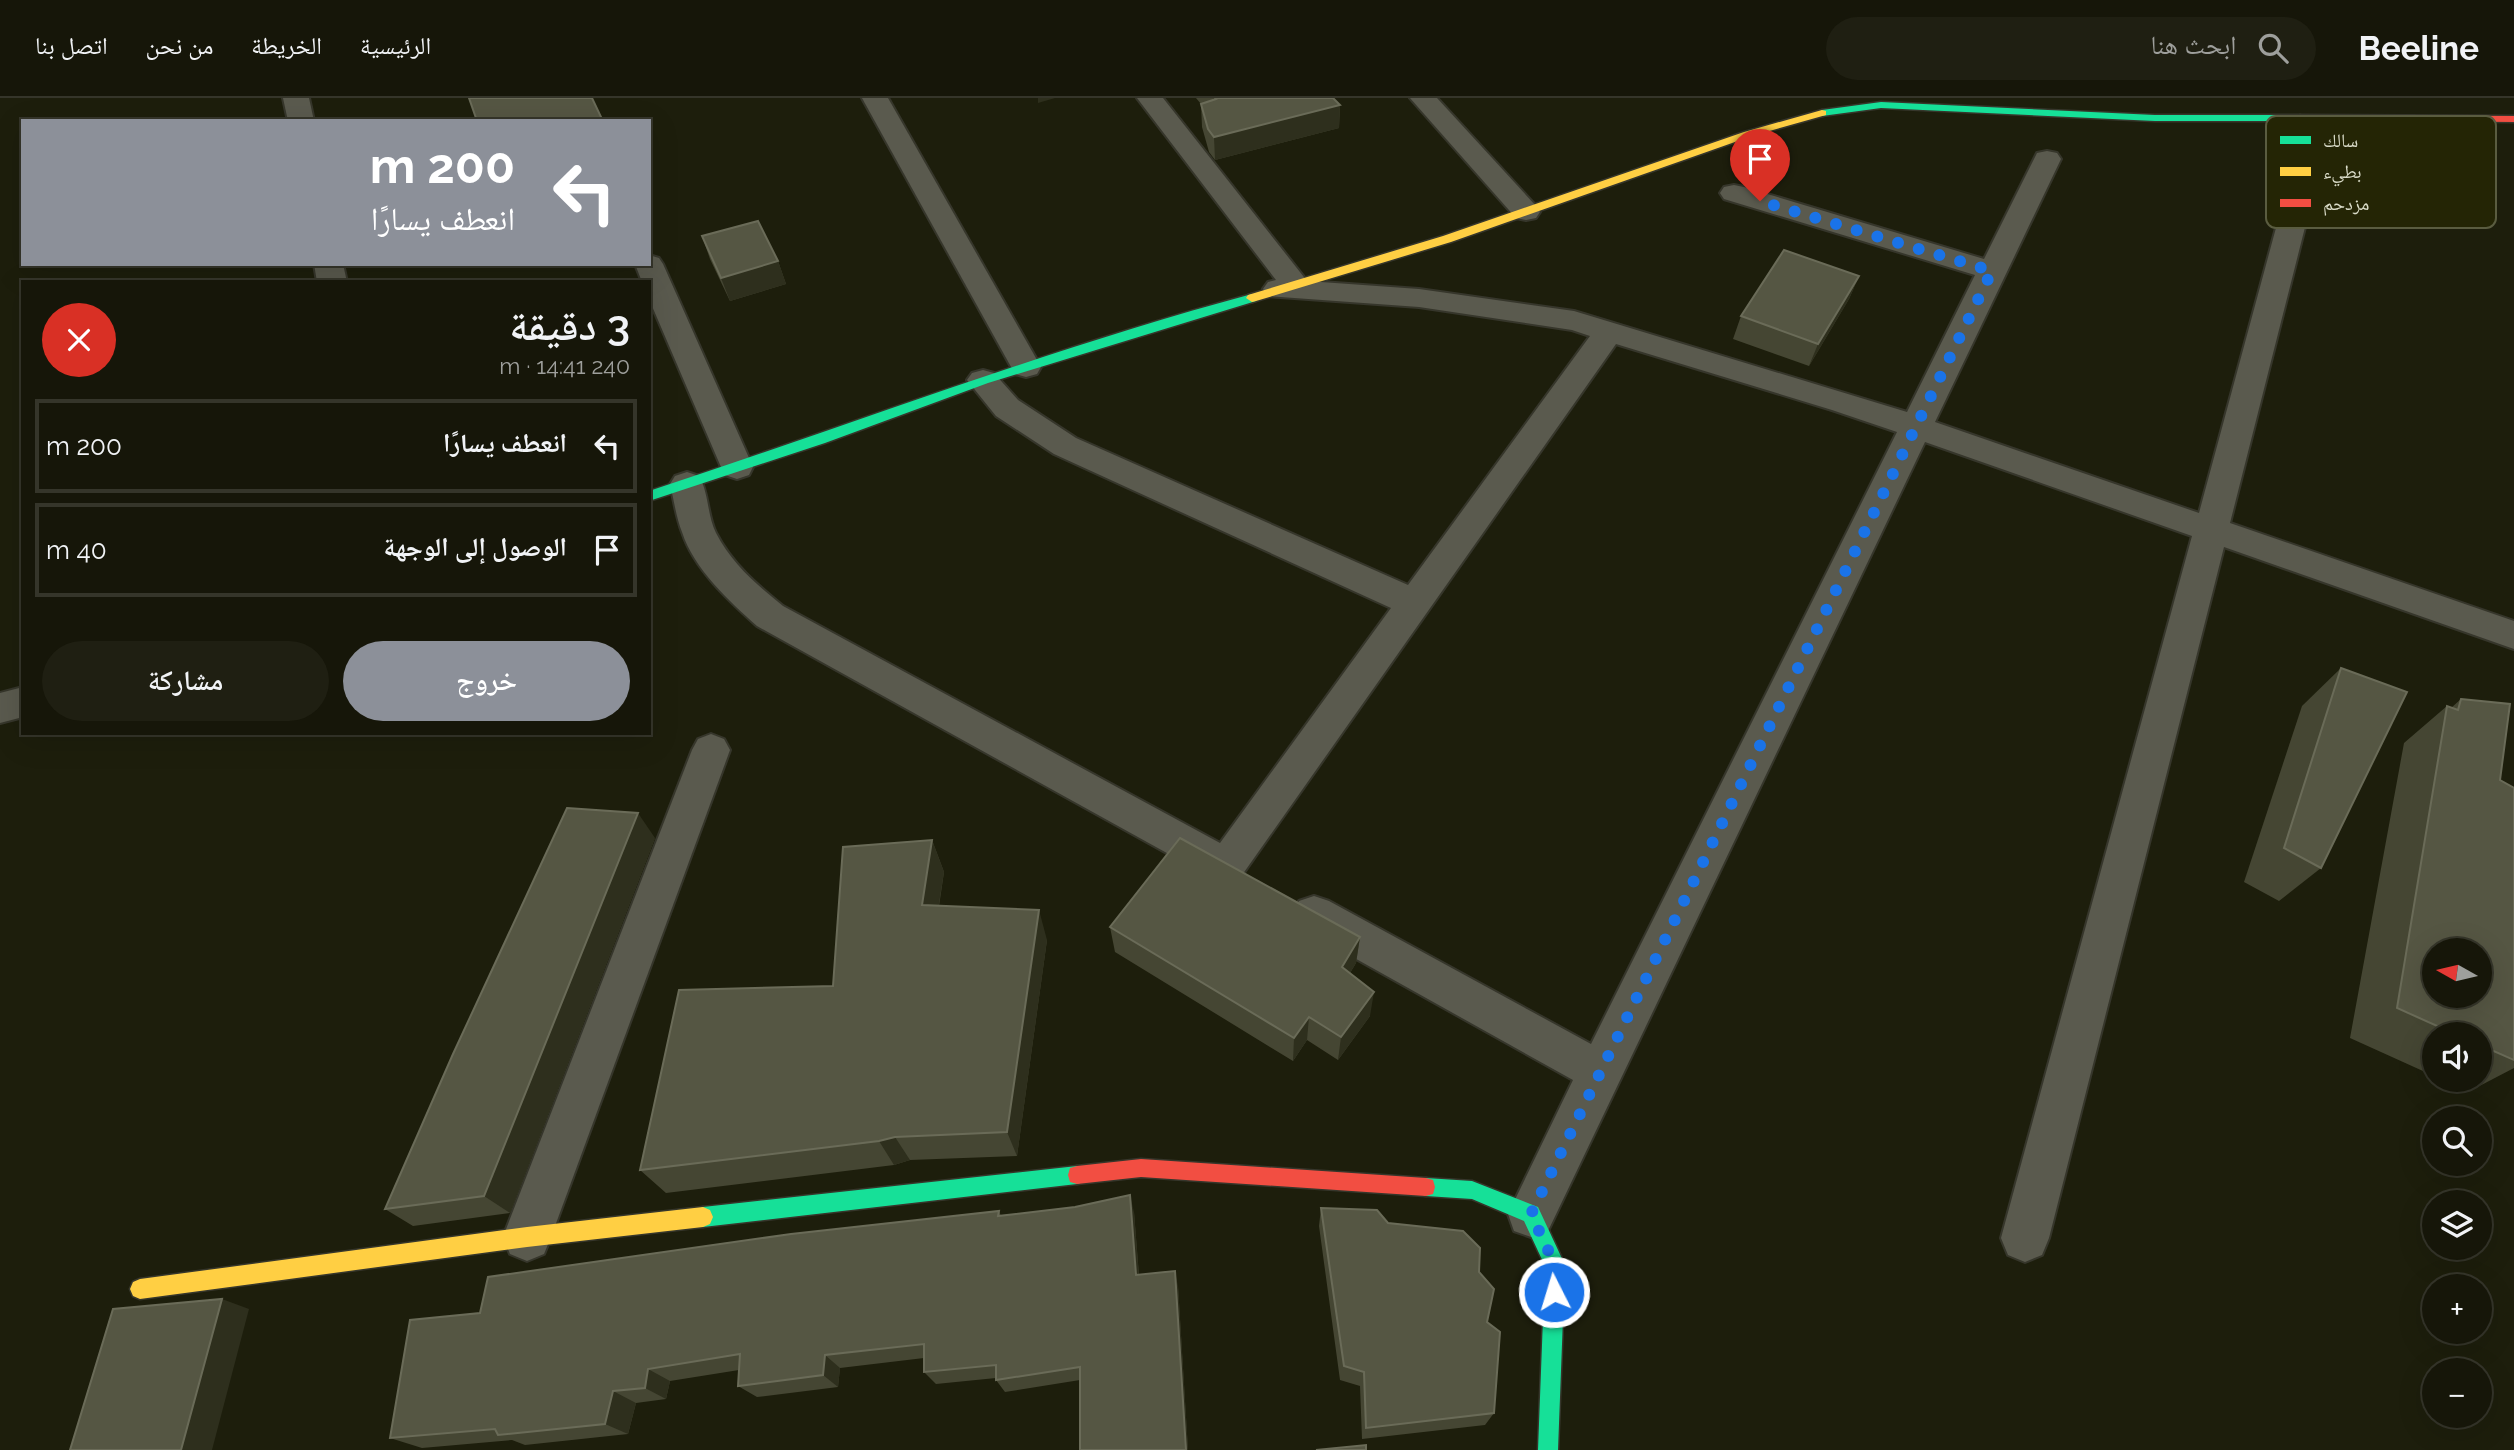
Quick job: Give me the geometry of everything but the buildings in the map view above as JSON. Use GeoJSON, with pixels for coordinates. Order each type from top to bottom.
{"type":"FeatureCollection","features":[{"type":"Feature","properties":{"kind":"street"},"geometry":{"type":"LineString","coordinates":[[296,98],[301,119]]}},
{"type":"Feature","properties":{"kind":"street"},"geometry":{"type":"LineString","coordinates":[[875,98],[1026,367]]}},
{"type":"Feature","properties":{"kind":"street"},"geometry":{"type":"LineString","coordinates":[[1150,98],[1286,286],[1419,298],[1574,321],[1843,402],[2514,635]]}},
{"type":"Feature","properties":{"kind":"street"},"geometry":{"type":"LineString","coordinates":[[1423,98],[1526,212]]}},
{"type":"Feature","properties":{"kind":"street"},"geometry":{"type":"LineString","coordinates":[[651,495],[983,380],[1447,239],[1748,134],[1821,113],[1881,105],[2155,118],[2266,118]]}},
{"type":"Feature","properties":{"kind":"street"},"geometry":{"type":"LineString","coordinates":[[2496,119],[2514,119]]}},
{"type":"Feature","properties":{"kind":"street"},"geometry":{"type":"LineString","coordinates":[[1531,1214],[2047,159]]}},
{"type":"Feature","properties":{"kind":"street"},"geometry":{"type":"LineString","coordinates":[[1734,193],[1992,271]]}},
{"type":"Feature","properties":{"kind":"street"},"geometry":{"type":"LineString","coordinates":[[2025,1238],[2290,228]]}},
{"type":"Feature","properties":{"kind":"street"},"geometry":{"type":"LineString","coordinates":[[650,266],[737,467]]}},
{"type":"Feature","properties":{"kind":"street"},"geometry":{"type":"LineString","coordinates":[[1226,866],[1609,331]]}},
{"type":"Feature","properties":{"kind":"street"},"geometry":{"type":"LineString","coordinates":[[983,380],[1007,408],[1065,446],[1414,603]]}},
{"type":"Feature","properties":{"kind":"street"},"geometry":{"type":"LineString","coordinates":[[687,484],[699,534],[730,582],[770,615],[1600,1072]]}},
{"type":"Feature","properties":{"kind":"street"},"geometry":{"type":"LineString","coordinates":[[0,708],[21,703]]}},
{"type":"Feature","properties":{"kind":"street"},"geometry":{"type":"LineString","coordinates":[[527,1237],[711,750]]}},
{"type":"Feature","properties":{"kind":"street"},"geometry":{"type":"LineString","coordinates":[[140,1289],[527,1237],[1141,1168],[1472,1190],[1531,1214],[1555,1265],[1549,1450]]}},
{"type":"Feature","properties":{"kind":"traffic: fast"},"geometry":{"type":"LineString","coordinates":[[1822,113],[1881,105],[2155,118],[2266,118]]}},
{"type":"Feature","properties":{"kind":"traffic: fast"},"geometry":{"type":"LineString","coordinates":[[651,495],[820,440],[983,380],[1252,298]]}},
{"type":"Feature","properties":{"kind":"traffic: fast"},"geometry":{"type":"LineString","coordinates":[[703,1217],[1077,1175]]}},
{"type":"Feature","properties":{"kind":"traffic: fast"},"geometry":{"type":"LineString","coordinates":[[1426,1187],[1472,1190],[1531,1214],[1555,1265],[1548,1450]]}},
{"type":"Feature","properties":{"kind":"traffic: slow"},"geometry":{"type":"LineString","coordinates":[[1252,298],[1447,239],[1748,134],[1822,113]]}},
{"type":"Feature","properties":{"kind":"traffic: slow"},"geometry":{"type":"LineString","coordinates":[[140,1289],[527,1237],[703,1217]]}},
{"type":"Feature","properties":{"kind":"traffic: jam"},"geometry":{"type":"LineString","coordinates":[[2496,119],[2514,119]]}},
{"type":"Feature","properties":{"kind":"traffic: jam"},"geometry":{"type":"LineString","coordinates":[[1077,1175],[1141,1168],[1426,1187]]}},
{"type":"Feature","properties":{"kind":"route"},"geometry":{"type":"LineString","coordinates":[[1554,1292],[1555,1265],[1531,1214],[1992,271],[1760,201]]}}]}
